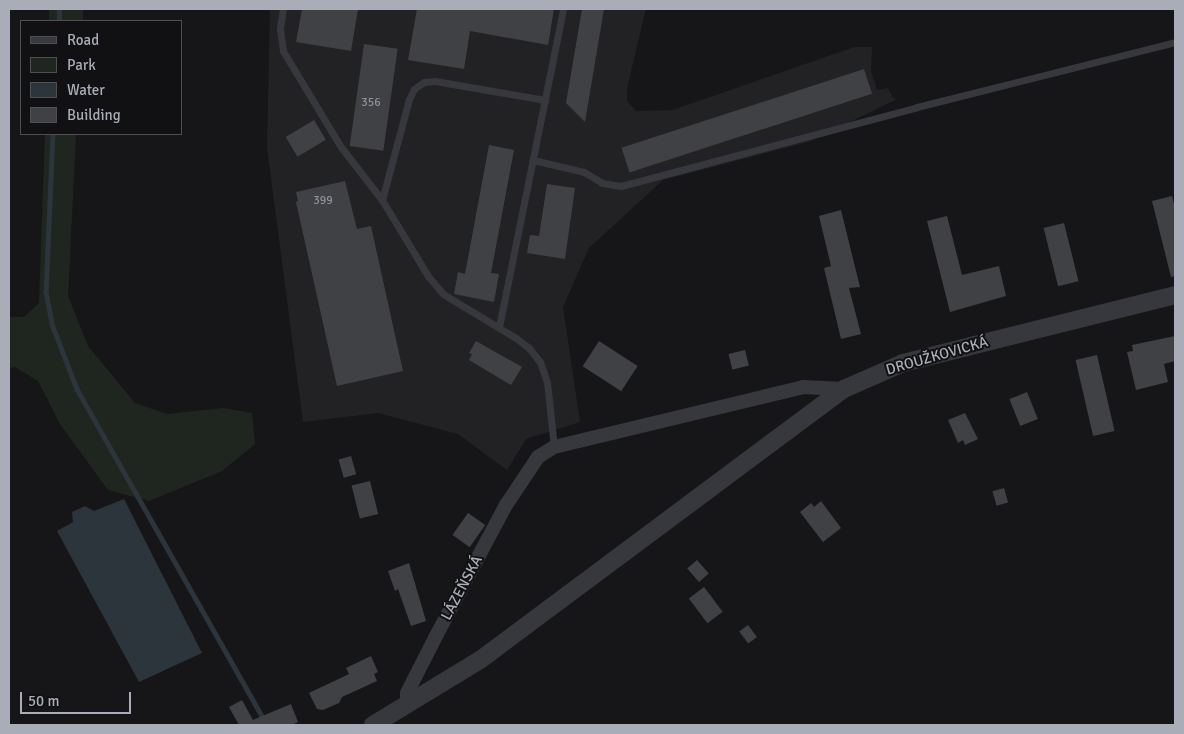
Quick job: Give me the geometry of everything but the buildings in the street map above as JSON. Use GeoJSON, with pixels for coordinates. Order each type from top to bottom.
{"type":"FeatureCollection","features":[{"type":"Feature","properties":{"kind":"street","name":"DROUŽKOVICKÁ"},"geometry":{"type":"LineString","coordinates":[[554,447],[803,387],[844,389],[903,363],[1175,296]]}},
{"type":"Feature","properties":{"kind":"street"},"geometry":{"type":"LineString","coordinates":[[373,725],[480,660],[844,389]]}},
{"type":"Feature","properties":{"kind":"street","name":"LÁZEŇSKÁ"},"geometry":{"type":"LineString","coordinates":[[407,705],[407,693],[506,505],[538,457],[554,447]]}},
{"type":"Feature","properties":{"kind":"lane"},"geometry":{"type":"LineString","coordinates":[[283,9],[280,29],[283,51],[341,147],[382,200],[428,276],[443,294],[529,348],[545,372],[554,447]]}},
{"type":"Feature","properties":{"kind":"lane"},"geometry":{"type":"LineString","coordinates":[[499,328],[563,9]]}},
{"type":"Feature","properties":{"kind":"lane"},"geometry":{"type":"LineString","coordinates":[[533,160],[584,172],[602,183],[621,186],[917,107],[1175,42]]}},
{"type":"Feature","properties":{"kind":"lane"},"geometry":{"type":"LineString","coordinates":[[382,200],[409,99],[414,88],[424,82],[435,81],[545,100]]}},
{"type":"Feature","properties":{"kind":"shaded area"},"geometry":{"type":"Polygon","coordinates":[[[270,9],[646,9],[627,88],[627,101],[636,111],[673,110],[854,47],[872,47],[871,71],[877,90],[888,88],[893,98],[897,99],[811,141],[663,180],[589,248],[563,307],[580,422],[526,439],[507,470],[458,434],[378,413],[303,422],[267,148],[270,9]]]}},
{"type":"Feature","properties":{"kind":"green space"},"geometry":{"type":"Polygon","coordinates":[[[49,9],[83,9],[83,20],[49,20],[49,9]]]}},
{"type":"Feature","properties":{"kind":"green space"},"geometry":{"type":"Polygon","coordinates":[[[45,135],[76,135],[68,296],[88,346],[135,403],[167,414],[223,408],[252,413],[255,444],[222,471],[149,501],[108,490],[60,424],[38,381],[15,367],[9,368],[9,317],[24,317],[39,303],[45,135]]]}},
{"type":"Feature","properties":{"kind":"water"},"geometry":{"type":"Polygon","coordinates":[[[124,499],[202,653],[139,682],[57,531],[73,522],[72,512],[85,506],[94,511],[124,499]]]}},
{"type":"Feature","properties":{"kind":"waterway"},"geometry":{"type":"LineString","coordinates":[[59,9],[59,20]]}},
{"type":"Feature","properties":{"kind":"waterway"},"geometry":{"type":"LineString","coordinates":[[53,135],[46,292],[52,324],[77,389],[267,725]]}}]}
